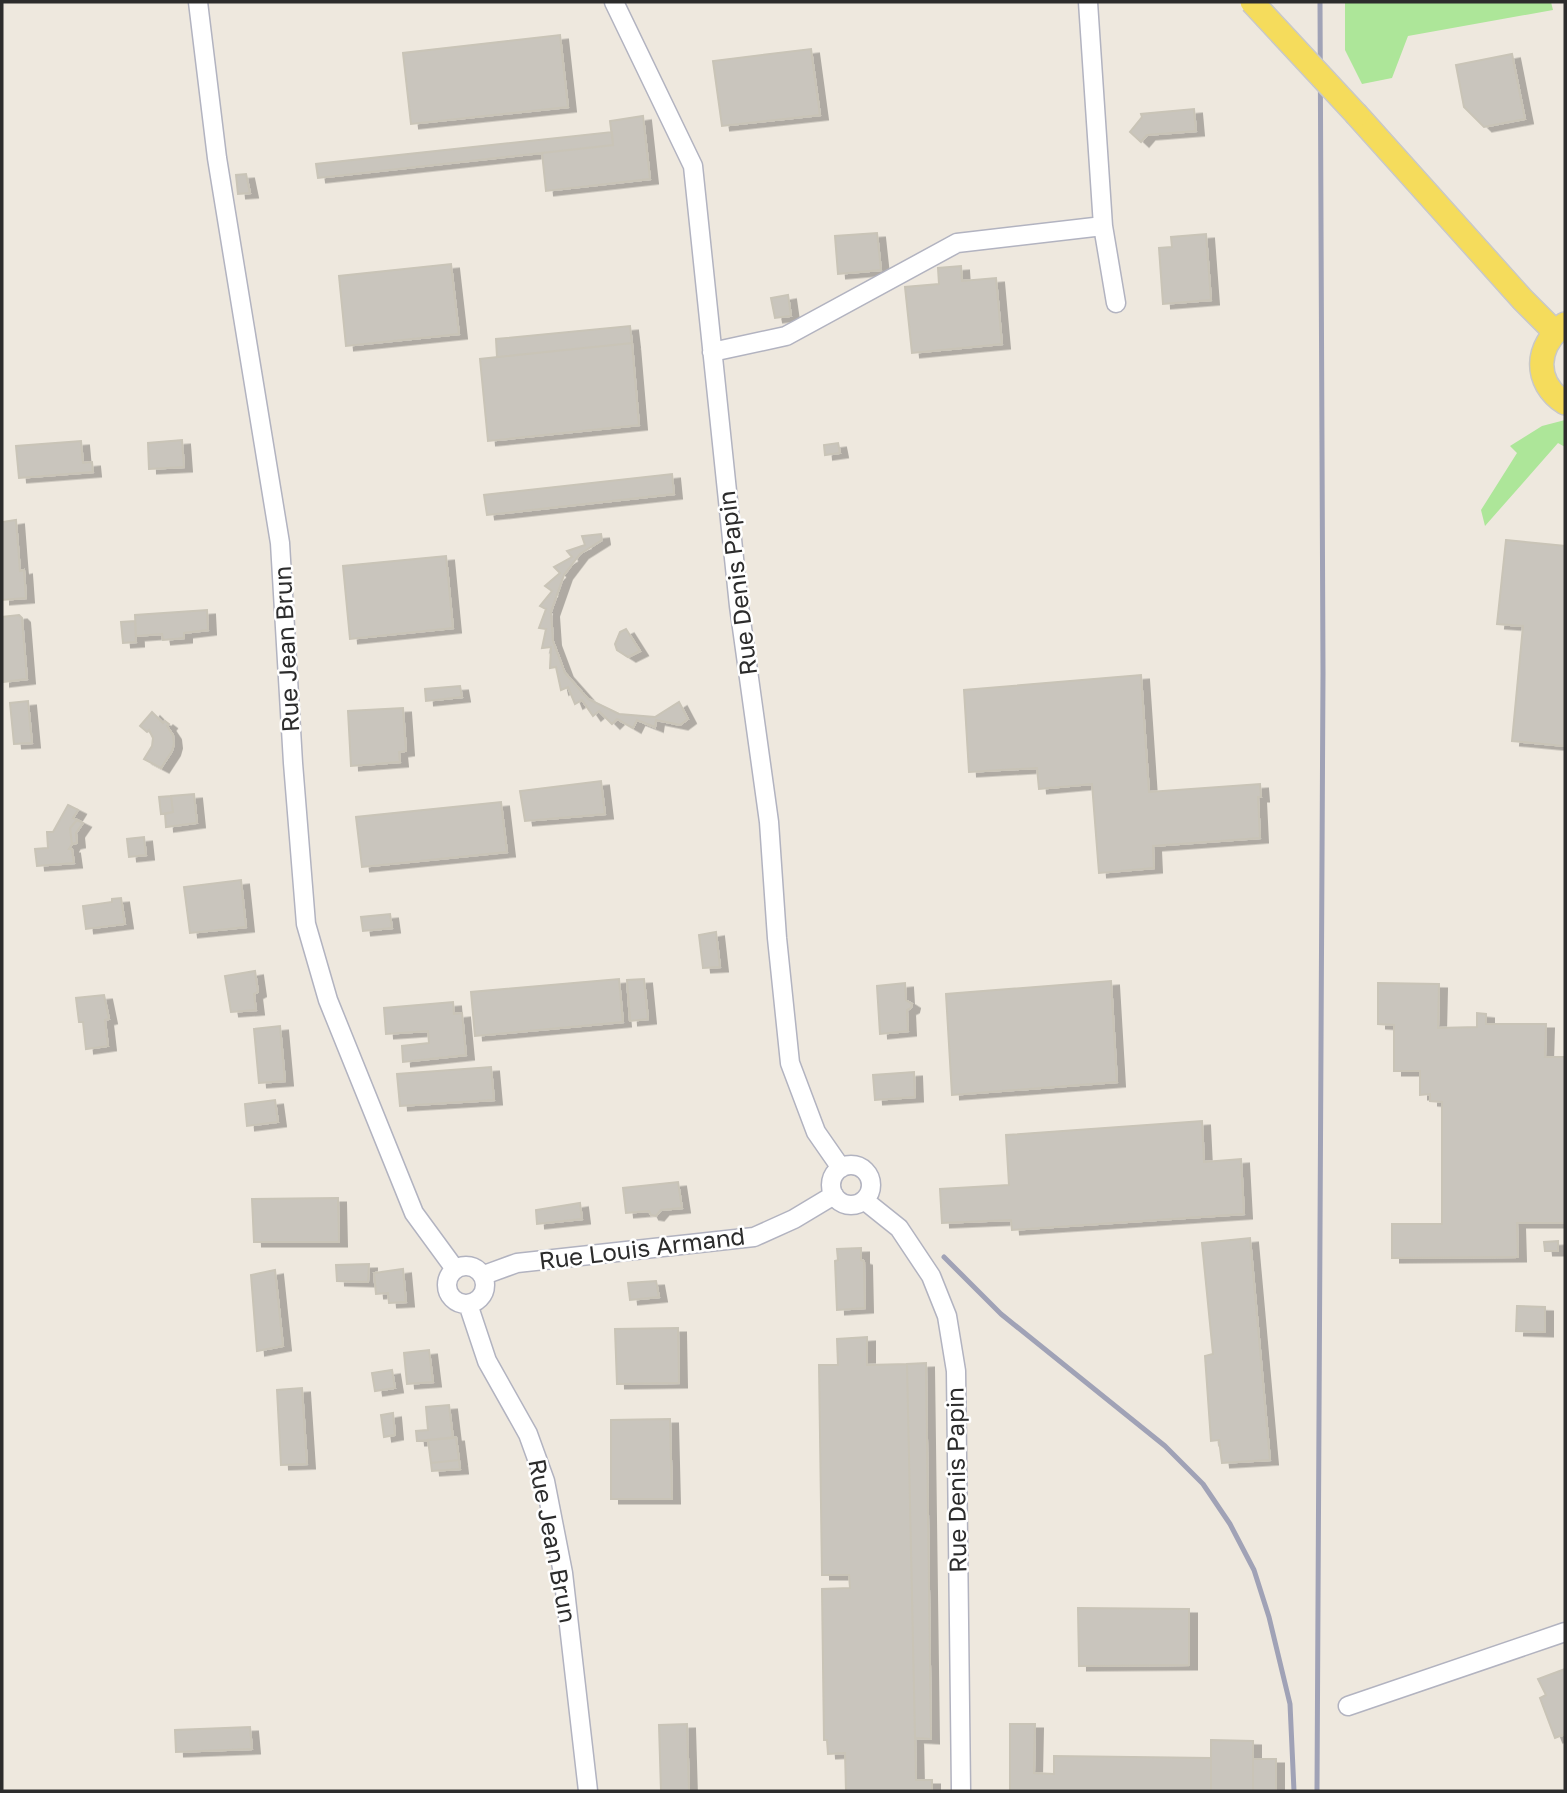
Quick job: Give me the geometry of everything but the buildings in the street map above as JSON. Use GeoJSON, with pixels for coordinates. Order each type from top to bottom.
{"type":"FeatureCollection","features":[{"type":"Feature","properties":{"kind":"main road"},"geometry":{"type":"LineString","coordinates":[[1252,2],[1357,114],[1523,300],[1560,328],[1546,344],[1542,373],[1547,386],[1565,403]]}},
{"type":"Feature","properties":{"kind":"street","name":"Rue Jean Brun"},"geometry":{"type":"LineString","coordinates":[[198,2],[217,158],[280,543],[306,924],[328,1000],[414,1213],[455,1269]]}},
{"type":"Feature","properties":{"kind":"street","name":"Rue Denis Papin"},"geometry":{"type":"LineString","coordinates":[[614,2],[693,166],[739,606],[769,822],[790,1063],[816,1132],[841,1168]]}},
{"type":"Feature","properties":{"kind":"street"},"geometry":{"type":"LineString","coordinates":[[1088,2],[1103,226],[1116,303]]}},
{"type":"Feature","properties":{"kind":"street"},"geometry":{"type":"LineString","coordinates":[[712,352],[786,336],[957,243],[1103,226]]}},
{"type":"Feature","properties":{"kind":"street"},"geometry":{"type":"LineString","coordinates":[[858,1167],[868,1175],[871,1187],[864,1200],[848,1205],[834,1195],[832,1180],[841,1168],[858,1167]]}},
{"type":"Feature","properties":{"kind":"street","name":"Rue Louis Armand"},"geometry":{"type":"LineString","coordinates":[[484,1275],[517,1263],[754,1237],[794,1219],[834,1195]]}},
{"type":"Feature","properties":{"kind":"street","name":"Rue Denis Papin"},"geometry":{"type":"LineString","coordinates":[[864,1200],[899,1228],[931,1276],[947,1316],[956,1371],[961,1791]]}},
{"type":"Feature","properties":{"kind":"street"},"geometry":{"type":"LineString","coordinates":[[474,1266],[484,1275],[486,1288],[480,1299],[468,1304],[456,1301],[448,1292],[447,1279],[455,1269],[474,1266]]}},
{"type":"Feature","properties":{"kind":"street","name":"Rue Jean Brun"},"geometry":{"type":"LineString","coordinates":[[468,1304],[486,1361],[528,1434],[545,1481],[563,1573],[588,1791]]}},
{"type":"Feature","properties":{"kind":"street"},"geometry":{"type":"LineString","coordinates":[[1349,1706],[1565,1632]]}},
{"type":"Feature","properties":{"kind":"green space"},"geometry":{"type":"Polygon","coordinates":[[[1345,2],[1551,2],[1553,10],[1408,36],[1392,78],[1362,84],[1345,50],[1345,2]]]}},
{"type":"Feature","properties":{"kind":"green space"},"geometry":{"type":"Polygon","coordinates":[[[1565,420],[1565,447],[1558,443],[1485,526],[1481,510],[1517,453],[1510,446],[1542,426],[1565,420]]]}},
{"type":"Feature","properties":{"kind":"railway"},"geometry":{"type":"LineString","coordinates":[[1317,1791],[1323,673],[1320,2]]}},
{"type":"Feature","properties":{"kind":"railway"},"geometry":{"type":"LineString","coordinates":[[944,1257],[1001,1314],[1165,1446],[1203,1484],[1230,1524],[1254,1570],[1269,1617],[1290,1704],[1294,1791]]}}]}
